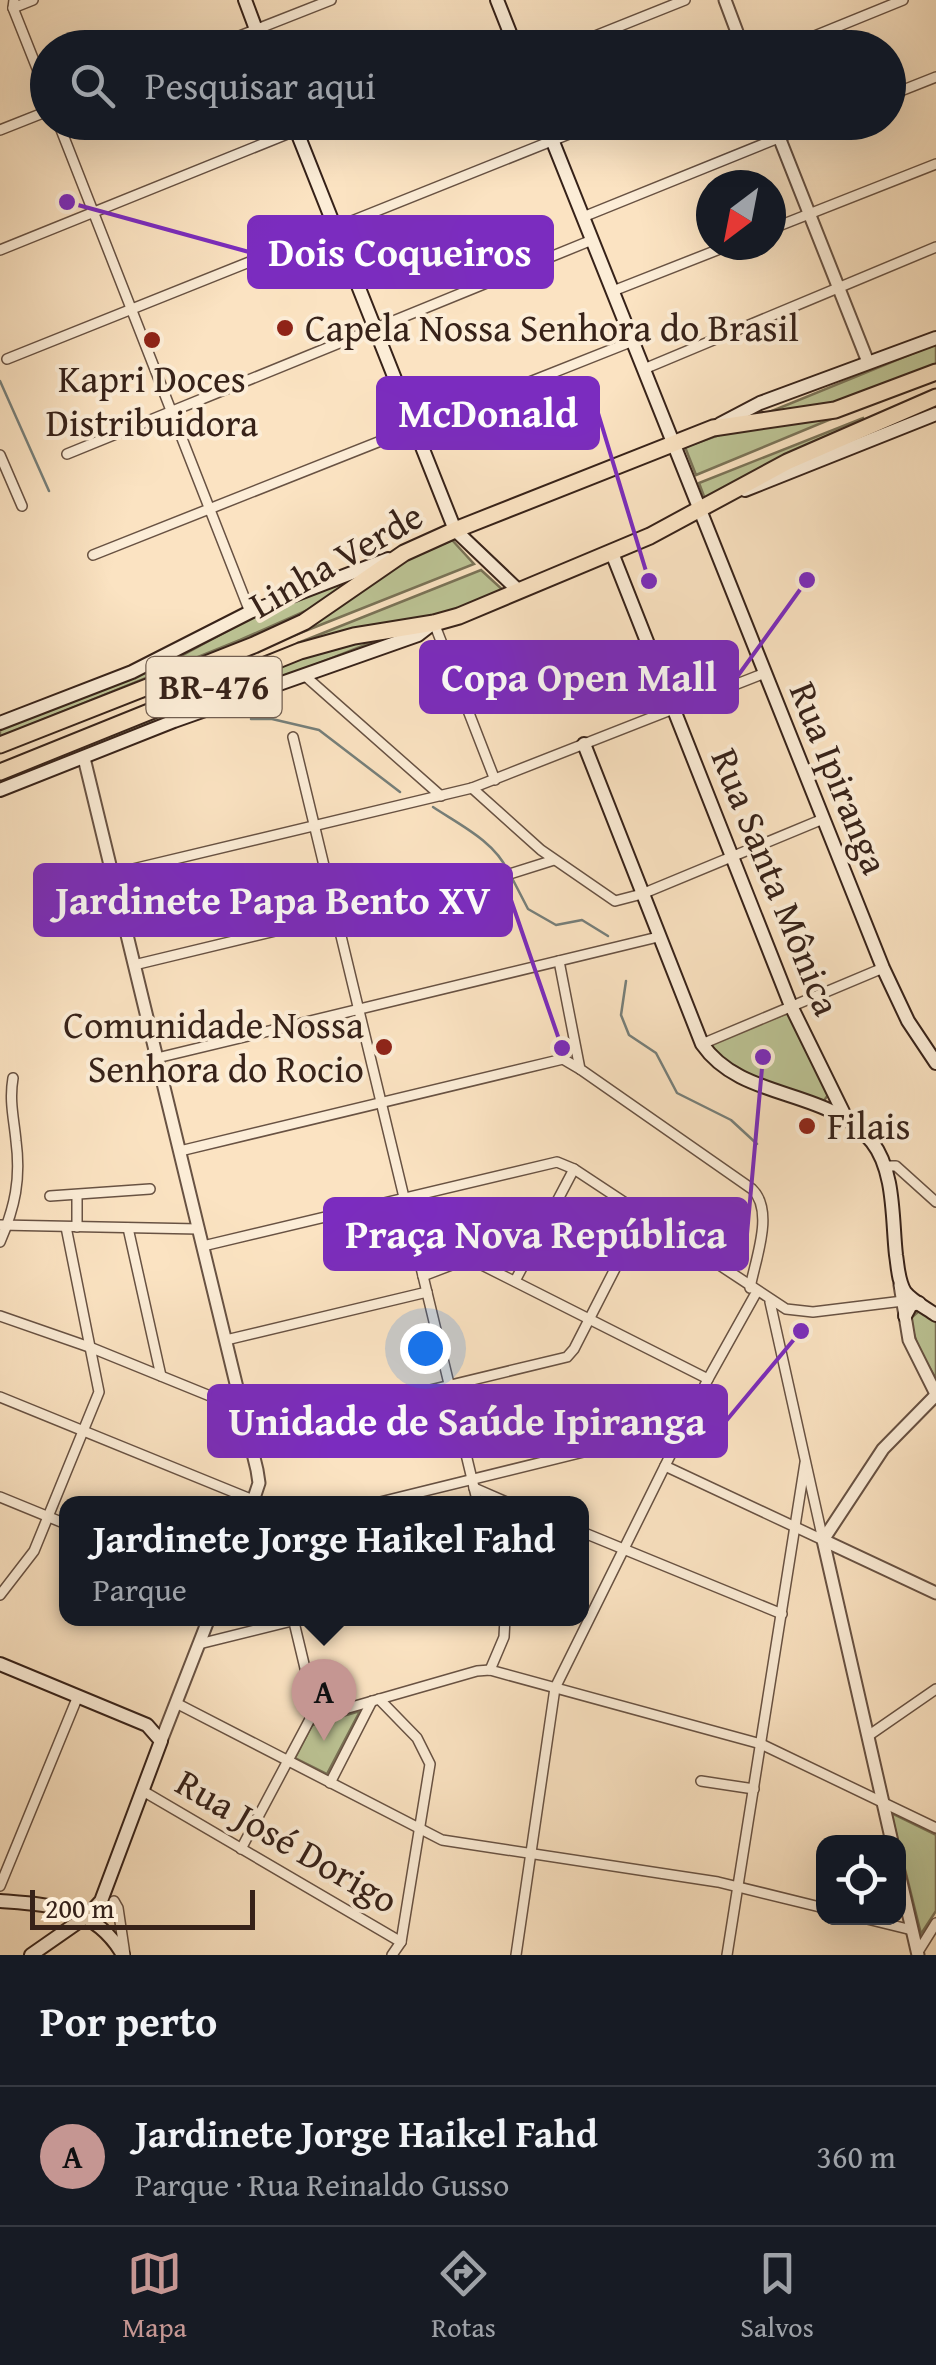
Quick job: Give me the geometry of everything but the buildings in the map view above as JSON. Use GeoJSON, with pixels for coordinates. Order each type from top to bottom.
{"type":"FeatureCollection","features":[{"type":"Feature","properties":{"kind":"highway","name":"Linha Verde"},"geometry":{"type":"LineString","coordinates":[[0,745],[304,622],[404,552],[455,530],[713,428],[835,410],[936,372]]}},
{"type":"Feature","properties":{"kind":"highway","name":"Linha Verde"},"geometry":{"type":"LineString","coordinates":[[0,772],[300,651],[354,636],[434,623],[520,591],[612,553],[860,427],[936,397]]}},
{"type":"Feature","properties":{"kind":"main road"},"geometry":{"type":"LineString","coordinates":[[244,0],[256,29]]}},
{"type":"Feature","properties":{"kind":"main road"},"geometry":{"type":"LineString","coordinates":[[496,0],[506,30]]}},
{"type":"Feature","properties":{"kind":"main road"},"geometry":{"type":"LineString","coordinates":[[300,140],[455,530],[520,591]]}},
{"type":"Feature","properties":{"kind":"main road","name":"Rua Ipiranga"},"geometry":{"type":"LineString","coordinates":[[553,141],[674,444],[707,505],[765,673],[883,968],[908,1021],[936,1063]]}},
{"type":"Feature","properties":{"kind":"main road"},"geometry":{"type":"LineString","coordinates":[[713,428],[760,404],[936,338]]}},
{"type":"Feature","properties":{"kind":"main road"},"geometry":{"type":"LineString","coordinates":[[707,505],[936,414]]}},
{"type":"Feature","properties":{"kind":"main road"},"geometry":{"type":"LineString","coordinates":[[0,723],[132,672],[250,612],[404,552]]}},
{"type":"Feature","properties":{"kind":"main road","name":"Rua Santa Mônica"},"geometry":{"type":"LineString","coordinates":[[612,553],[790,1006],[846,1118],[871,1141],[892,1170]]}},
{"type":"Feature","properties":{"kind":"main road"},"geometry":{"type":"LineString","coordinates":[[0,790],[174,721],[418,635],[434,623]]}},
{"type":"Feature","properties":{"kind":"main road"},"geometry":{"type":"LineString","coordinates":[[584,744],[702,1044],[716,1062],[737,1076],[846,1118]]}},
{"type":"Feature","properties":{"kind":"main road"},"geometry":{"type":"LineString","coordinates":[[892,1170],[900,1282],[906,1292],[936,1315]]}},
{"type":"Feature","properties":{"kind":"main road"},"geometry":{"type":"LineString","coordinates":[[904,1316],[910,1306],[919,1303]]}},
{"type":"Feature","properties":{"kind":"main road"},"geometry":{"type":"LineString","coordinates":[[0,1664],[147,1726],[161,1740],[103,1896],[87,1916],[31,1955]]}},
{"type":"Feature","properties":{"kind":"main road"},"geometry":{"type":"LineString","coordinates":[[0,1901],[52,1904],[87,1916],[108,1933],[124,1955]]}},
{"type":"Feature","properties":{"kind":"street"},"geometry":{"type":"LineString","coordinates":[[30,47],[14,4],[33,0]]}},
{"type":"Feature","properties":{"kind":"street"},"geometry":{"type":"LineString","coordinates":[[256,29],[330,0]]}},
{"type":"Feature","properties":{"kind":"street"},"geometry":{"type":"LineString","coordinates":[[610,30],[685,0]]}},
{"type":"Feature","properties":{"kind":"street"},"geometry":{"type":"LineString","coordinates":[[724,0],[736,30]]}},
{"type":"Feature","properties":{"kind":"street"},"geometry":{"type":"LineString","coordinates":[[829,30],[903,0]]}},
{"type":"Feature","properties":{"kind":"street"},"geometry":{"type":"LineString","coordinates":[[906,89],[936,77]]}},
{"type":"Feature","properties":{"kind":"street"},"geometry":{"type":"LineString","coordinates":[[0,130],[30,118]]}},
{"type":"Feature","properties":{"kind":"street"},"geometry":{"type":"LineString","coordinates":[[65,140],[250,612]]}},
{"type":"Feature","properties":{"kind":"street"},"geometry":{"type":"LineString","coordinates":[[0,250],[264,140]]}},
{"type":"Feature","properties":{"kind":"street"},"geometry":{"type":"LineString","coordinates":[[583,217],[772,140]]}},
{"type":"Feature","properties":{"kind":"street"},"geometry":{"type":"LineString","coordinates":[[780,140],[868,362]]}},
{"type":"Feature","properties":{"kind":"street"},"geometry":{"type":"LineString","coordinates":[[7,358],[553,141]]}},
{"type":"Feature","properties":{"kind":"street"},"geometry":{"type":"LineString","coordinates":[[786,223],[936,164]]}},
{"type":"Feature","properties":{"kind":"street"},"geometry":{"type":"LineString","coordinates":[[67,454],[592,240]]}},
{"type":"Feature","properties":{"kind":"street"},"geometry":{"type":"LineString","coordinates":[[644,369],[936,247]]}},
{"type":"Feature","properties":{"kind":"street"},"geometry":{"type":"LineString","coordinates":[[613,292],[696,259]]}},
{"type":"Feature","properties":{"kind":"street"},"geometry":{"type":"LineString","coordinates":[[94,555],[633,341]]}},
{"type":"Feature","properties":{"kind":"street"},"geometry":{"type":"LineString","coordinates":[[0,455],[22,506]]}},
{"type":"Feature","properties":{"kind":"street"},"geometry":{"type":"LineString","coordinates":[[434,623],[494,780]]}},
{"type":"Feature","properties":{"kind":"street"},"geometry":{"type":"LineString","coordinates":[[112,874],[472,788],[765,673]]}},
{"type":"Feature","properties":{"kind":"street"},"geometry":{"type":"LineString","coordinates":[[304,675],[441,796]]}},
{"type":"Feature","properties":{"kind":"street"},"geometry":{"type":"LineString","coordinates":[[293,737],[476,1496]]}},
{"type":"Feature","properties":{"kind":"street"},"geometry":{"type":"LineString","coordinates":[[84,758],[258,1476],[257,1496]]}},
{"type":"Feature","properties":{"kind":"street"},"geometry":{"type":"LineString","coordinates":[[472,788],[554,860],[609,899],[620,901],[823,819]]}},
{"type":"Feature","properties":{"kind":"street"},"geometry":{"type":"LineString","coordinates":[[134,965],[500,878],[554,860]]}},
{"type":"Feature","properties":{"kind":"street"},"geometry":{"type":"LineString","coordinates":[[157,1058],[658,936]]}},
{"type":"Feature","properties":{"kind":"street"},"geometry":{"type":"LineString","coordinates":[[558,961],[580,1069]]}},
{"type":"Feature","properties":{"kind":"street"},"geometry":{"type":"LineString","coordinates":[[702,1044],[883,968]]}},
{"type":"Feature","properties":{"kind":"street"},"geometry":{"type":"LineString","coordinates":[[180,1151],[562,1059],[758,1194],[763,1214],[753,1290],[589,1620]]}},
{"type":"Feature","properties":{"kind":"street"},"geometry":{"type":"LineString","coordinates":[[0,1242],[18,1191],[9,1100],[13,1078]]}},
{"type":"Feature","properties":{"kind":"street"},"geometry":{"type":"LineString","coordinates":[[203,1246],[557,1162],[574,1169],[786,1310],[804,1313],[902,1302]]}},
{"type":"Feature","properties":{"kind":"street"},"geometry":{"type":"LineString","coordinates":[[515,1281],[574,1169]]}},
{"type":"Feature","properties":{"kind":"street"},"geometry":{"type":"LineString","coordinates":[[892,1170],[936,1202]]}},
{"type":"Feature","properties":{"kind":"street"},"geometry":{"type":"LineString","coordinates":[[50,1196],[150,1188]]}},
{"type":"Feature","properties":{"kind":"street"},"geometry":{"type":"LineString","coordinates":[[0,1595],[31,1557],[99,1392],[71,1227],[76,1196]]}},
{"type":"Feature","properties":{"kind":"street"},"geometry":{"type":"LineString","coordinates":[[248,1434],[564,1358],[574,1349],[642,1216]]}},
{"type":"Feature","properties":{"kind":"street"},"geometry":{"type":"LineString","coordinates":[[3,1226],[199,1229]]}},
{"type":"Feature","properties":{"kind":"street"},"geometry":{"type":"LineString","coordinates":[[128,1228],[162,1376]]}},
{"type":"Feature","properties":{"kind":"street"},"geometry":{"type":"LineString","coordinates":[[423,1276],[453,1263],[470,1261],[708,1379]]}},
{"type":"Feature","properties":{"kind":"street"},"geometry":{"type":"LineString","coordinates":[[823,1540],[883,1448],[936,1394],[912,1351],[900,1282]]}},
{"type":"Feature","properties":{"kind":"street"},"geometry":{"type":"LineString","coordinates":[[226,1340],[427,1292]]}},
{"type":"Feature","properties":{"kind":"street"},"geometry":{"type":"LineString","coordinates":[[770,1302],[890,1835]]}},
{"type":"Feature","properties":{"kind":"street"},"geometry":{"type":"LineString","coordinates":[[0,1316],[242,1408]]}},
{"type":"Feature","properties":{"kind":"street"},"geometry":{"type":"LineString","coordinates":[[0,1397],[249,1496]]}},
{"type":"Feature","properties":{"kind":"street"},"geometry":{"type":"LineString","coordinates":[[412,1496],[473,1484],[684,1427]]}},
{"type":"Feature","properties":{"kind":"street"},"geometry":{"type":"LineString","coordinates":[[727,1955],[805,1464]]}},
{"type":"Feature","properties":{"kind":"street"},"geometry":{"type":"LineString","coordinates":[[665,1466],[936,1593]]}},
{"type":"Feature","properties":{"kind":"street"},"geometry":{"type":"LineString","coordinates":[[473,1484],[496,1496]]}},
{"type":"Feature","properties":{"kind":"street"},"geometry":{"type":"LineString","coordinates":[[0,1497],[59,1521]]}},
{"type":"Feature","properties":{"kind":"street"},"geometry":{"type":"LineString","coordinates":[[589,1535],[782,1614]]}},
{"type":"Feature","properties":{"kind":"street"},"geometry":{"type":"LineString","coordinates":[[161,1740],[205,1626]]}},
{"type":"Feature","properties":{"kind":"street"},"geometry":{"type":"LineString","coordinates":[[199,1644],[270,1626]]}},
{"type":"Feature","properties":{"kind":"street"},"geometry":{"type":"LineString","coordinates":[[241,1849],[310,1718],[310,1689],[298,1626]]}},
{"type":"Feature","properties":{"kind":"street"},"geometry":{"type":"LineString","coordinates":[[490,1670],[505,1626]]}},
{"type":"Feature","properties":{"kind":"street"},"geometry":{"type":"LineString","coordinates":[[516,1955],[555,1688],[586,1626]]}},
{"type":"Feature","properties":{"kind":"street"},"geometry":{"type":"LineString","coordinates":[[310,1718],[477,1670],[490,1670],[761,1744],[936,1828]]}},
{"type":"Feature","properties":{"kind":"street"},"geometry":{"type":"LineString","coordinates":[[868,1736],[936,1689]]}},
{"type":"Feature","properties":{"kind":"street"},"geometry":{"type":"LineString","coordinates":[[0,1886],[78,1696]]}},
{"type":"Feature","properties":{"kind":"street"},"geometry":{"type":"LineString","coordinates":[[330,1783],[376,1700]]}},
{"type":"Feature","properties":{"kind":"street"},"geometry":{"type":"LineString","coordinates":[[376,1700],[417,1738],[427,1755],[430,1773],[401,1942],[392,1955]]}},
{"type":"Feature","properties":{"kind":"street"},"geometry":{"type":"LineString","coordinates":[[147,1726],[159,1726],[173,1710],[190,1710],[450,1842],[738,1886],[816,1906]]}},
{"type":"Feature","properties":{"kind":"street"},"geometry":{"type":"LineString","coordinates":[[701,1780],[754,1788]]}},
{"type":"Feature","properties":{"kind":"street","name":"Rua José Dorigo"},"geometry":{"type":"LineString","coordinates":[[143,1792],[401,1942]]}},
{"type":"Feature","properties":{"kind":"street"},"geometry":{"type":"LineString","coordinates":[[114,1901],[124,1955]]}},
{"type":"Feature","properties":{"kind":"street"},"geometry":{"type":"LineString","coordinates":[[906,1904],[918,1954]]}},
{"type":"Feature","properties":{"kind":"street"},"geometry":{"type":"LineString","coordinates":[[918,1954],[936,1923]]}},
{"type":"Feature","properties":{"kind":"street"},"geometry":{"type":"LineString","coordinates":[[892,1925],[912,1930]]}},
{"type":"Feature","properties":{"kind":"green space"},"geometry":{"type":"Polygon","coordinates":[[[936,344],[936,364],[837,403],[767,413],[936,344]]]}},
{"type":"Feature","properties":{"kind":"green space"},"geometry":{"type":"Polygon","coordinates":[[[860,407],[696,475],[685,447],[722,434],[860,407]]]}},
{"type":"Feature","properties":{"kind":"green space"},"geometry":{"type":"Polygon","coordinates":[[[864,420],[705,499],[699,483],[864,420]]]}},
{"type":"Feature","properties":{"kind":"green space"},"geometry":{"type":"Polygon","coordinates":[[[452,540],[474,564],[295,635],[294,632],[406,560],[452,540]]]}},
{"type":"Feature","properties":{"kind":"green space"},"geometry":{"type":"Polygon","coordinates":[[[481,570],[504,591],[443,615],[298,643],[481,570]]]}},
{"type":"Feature","properties":{"kind":"green space"},"geometry":{"type":"Polygon","coordinates":[[[354,578],[319,605],[0,737],[0,727],[179,657],[256,615],[354,578]]]}},
{"type":"Feature","properties":{"kind":"green space"},"geometry":{"type":"Polygon","coordinates":[[[408,635],[375,641],[0,783],[0,777],[301,657],[351,643],[408,635]]]}},
{"type":"Feature","properties":{"kind":"green space"},"geometry":{"type":"Polygon","coordinates":[[[788,1013],[828,1095],[823,1102],[731,1069],[712,1046],[717,1040],[788,1013]]]}},
{"type":"Feature","properties":{"kind":"green space"},"geometry":{"type":"Polygon","coordinates":[[[919,1311],[936,1320],[936,1379],[914,1334],[911,1318],[919,1311]]]}},
{"type":"Feature","properties":{"kind":"green space"},"geometry":{"type":"Polygon","coordinates":[[[360,1711],[327,1774],[295,1758],[312,1725],[360,1711]]]}},
{"type":"Feature","properties":{"kind":"green space"},"geometry":{"type":"Polygon","coordinates":[[[891,1813],[936,1835],[936,1911],[921,1934],[906,1874],[906,1835],[896,1835],[891,1813]]]}},
{"type":"Feature","properties":{"kind":"waterway"},"geometry":{"type":"LineString","coordinates":[[0,381],[49,491]]}},
{"type":"Feature","properties":{"kind":"waterway"},"geometry":{"type":"LineString","coordinates":[[251,719],[272,719],[319,730],[400,792]]}},
{"type":"Feature","properties":{"kind":"waterway"},"geometry":{"type":"LineString","coordinates":[[433,807],[485,842],[508,871]]}},
{"type":"Feature","properties":{"kind":"waterway"},"geometry":{"type":"LineString","coordinates":[[512,878],[528,909],[556,925],[582,920],[608,936]]}},
{"type":"Feature","properties":{"kind":"waterway"},"geometry":{"type":"LineString","coordinates":[[626,981],[621,1015],[629,1035],[656,1053],[677,1093],[731,1120],[757,1144]]}},
{"type":"Feature","properties":{"kind":"place","name":"Dois Coqueiros"},"geometry":{"type":"Point","coordinates":[67,202]}},
{"type":"Feature","properties":{"kind":"place","name":"Capela Nossa Senhora do Brasil"},"geometry":{"type":"Point","coordinates":[285,328]}},
{"type":"Feature","properties":{"kind":"place","name":"Kapri Doces Distribuidora"},"geometry":{"type":"Point","coordinates":[152,340]}},
{"type":"Feature","properties":{"kind":"place","name":"Copa Open Mall"},"geometry":{"type":"Point","coordinates":[807,580]}},
{"type":"Feature","properties":{"kind":"place","name":"McDonald"},"geometry":{"type":"Point","coordinates":[649,581]}},
{"type":"Feature","properties":{"kind":"place","name":"Comunidade Nossa Senhora do Rocio"},"geometry":{"type":"Point","coordinates":[384,1047]}},
{"type":"Feature","properties":{"kind":"place","name":"Jardinete Papa Bento XV"},"geometry":{"type":"Point","coordinates":[562,1048]}},
{"type":"Feature","properties":{"kind":"place","name":"Praça Nova República"},"geometry":{"type":"Point","coordinates":[763,1057]}},
{"type":"Feature","properties":{"kind":"place","name":"Filais"},"geometry":{"type":"Point","coordinates":[807,1126]}},
{"type":"Feature","properties":{"kind":"place","name":"Unidade de Saúde Ipiranga"},"geometry":{"type":"Point","coordinates":[801,1331]}},
{"type":"Feature","properties":{"kind":"place","name":"Jardinete Jorge Haikel Fahd"},"geometry":{"type":"Point","coordinates":[324,1741]}}]}
